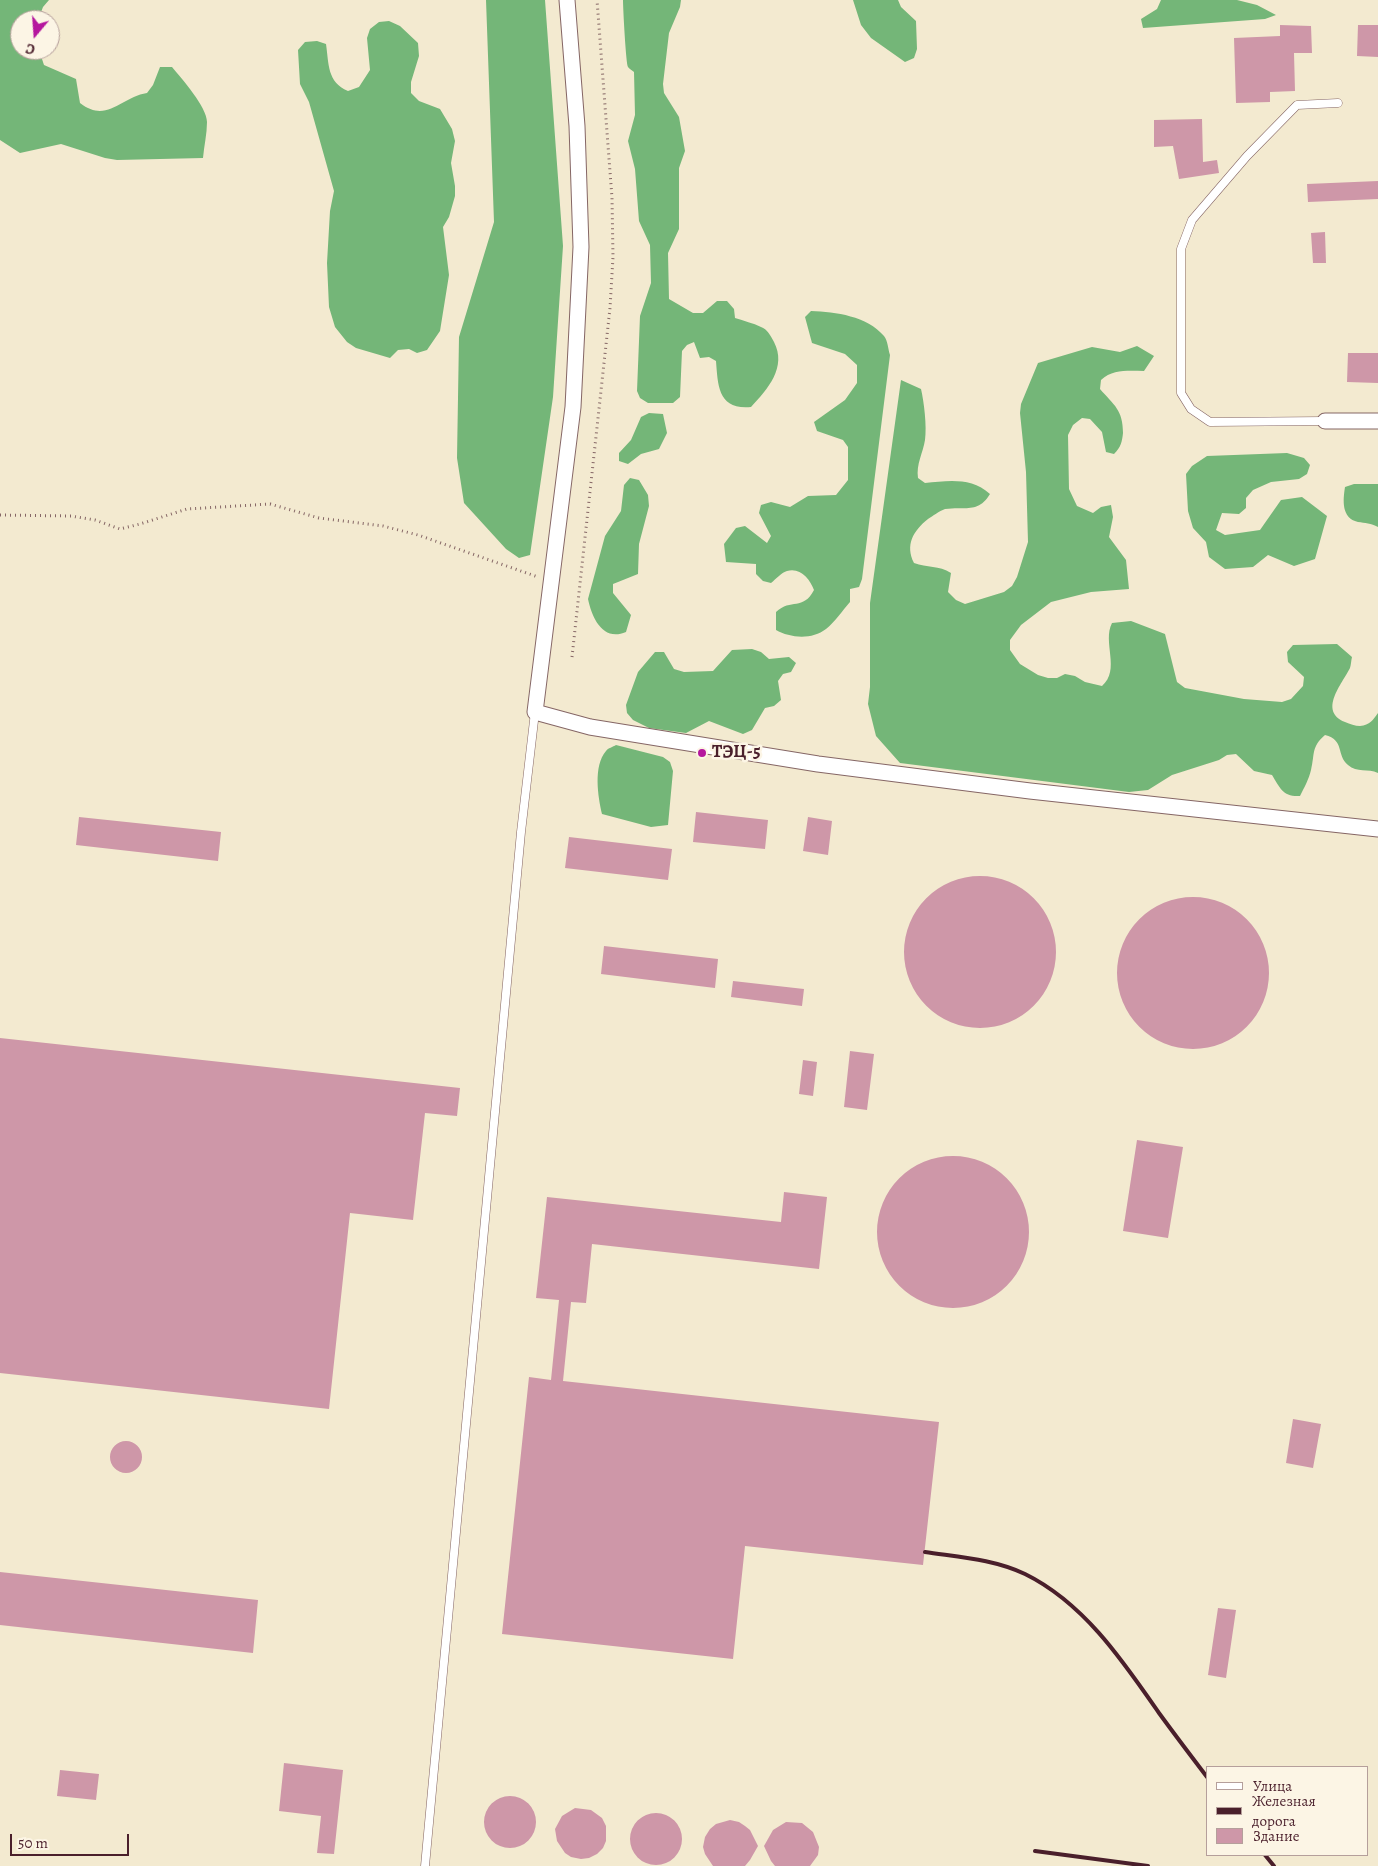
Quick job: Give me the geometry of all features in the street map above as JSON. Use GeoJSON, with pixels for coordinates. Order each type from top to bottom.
{"type":"FeatureCollection","features":[{"type":"Feature","properties":{"kind":"street"},"geometry":{"type":"LineString","coordinates":[[567,0],[577,126],[581,247],[573,407],[535,712],[590,727],[818,764],[1040,792],[1378,829]]}},
{"type":"Feature","properties":{"kind":"street"},"geometry":{"type":"LineString","coordinates":[[1325,421],[1378,422]]}},
{"type":"Feature","properties":{"kind":"lane"},"geometry":{"type":"LineString","coordinates":[[1325,421],[1210,422],[1191,409],[1181,393],[1181,250],[1192,220],[1247,156],[1297,105],[1338,103]]}},
{"type":"Feature","properties":{"kind":"lane"},"geometry":{"type":"LineString","coordinates":[[425,1866],[521,832],[535,712]]}},
{"type":"Feature","properties":{"kind":"path"},"geometry":{"type":"LineString","coordinates":[[572,657],[610,308],[613,256],[612,198],[597,0]]}},
{"type":"Feature","properties":{"kind":"path"},"geometry":{"type":"LineString","coordinates":[[0,514],[71,516],[95,520],[120,529],[187,509],[270,504],[319,518],[392,528],[418,535],[550,582]]}},
{"type":"Feature","properties":{"kind":"green space"},"geometry":{"type":"Polygon","coordinates":[[[0,0],[49,0],[42,10],[10,10],[10,60],[42,60],[44,65],[76,79],[80,103],[90,109],[106,110],[138,95],[147,93],[153,85],[160,67],[172,67],[193,93],[203,109],[207,122],[203,158],[117,160],[61,144],[20,153],[0,140],[0,0]]]}},
{"type":"Feature","properties":{"kind":"green space"},"geometry":{"type":"Polygon","coordinates":[[[486,0],[545,0],[563,246],[553,397],[530,555],[519,558],[506,549],[464,503],[457,458],[459,337],[494,222],[486,0]]]}},
{"type":"Feature","properties":{"kind":"green space"},"geometry":{"type":"Polygon","coordinates":[[[623,0],[681,0],[669,33],[663,84],[664,93],[679,117],[685,151],[679,168],[679,229],[668,253],[669,299],[693,313],[703,313],[717,301],[727,301],[734,309],[735,318],[765,329],[769,333],[777,351],[777,369],[764,393],[751,407],[732,405],[726,400],[719,387],[716,361],[709,357],[700,358],[694,342],[687,345],[682,351],[680,397],[673,403],[648,403],[640,398],[637,391],[640,316],[651,283],[650,245],[639,221],[635,169],[628,141],[635,115],[634,72],[628,68],[627,64],[623,0]]]}},
{"type":"Feature","properties":{"kind":"green space"},"geometry":{"type":"Polygon","coordinates":[[[853,0],[898,0],[901,7],[916,21],[917,49],[914,58],[905,62],[871,38],[861,25],[853,0]]]}},
{"type":"Feature","properties":{"kind":"green space"},"geometry":{"type":"Polygon","coordinates":[[[1161,0],[1237,0],[1257,5],[1276,15],[1265,19],[1143,28],[1141,19],[1157,9],[1161,0]]]}},
{"type":"Feature","properties":{"kind":"green space"},"geometry":{"type":"Polygon","coordinates":[[[389,21],[400,26],[418,43],[419,56],[411,82],[411,93],[419,101],[440,109],[452,129],[455,141],[451,163],[455,196],[449,217],[443,227],[449,275],[440,331],[427,350],[417,353],[409,349],[398,350],[390,358],[356,348],[347,342],[335,327],[329,307],[327,263],[330,211],[334,191],[309,102],[300,84],[298,50],[305,42],[317,41],[326,44],[330,72],[336,83],[348,91],[359,87],[370,70],[367,38],[370,29],[379,22],[389,21]]]}},
{"type":"Feature","properties":{"kind":"green space"},"geometry":{"type":"Polygon","coordinates":[[[811,311],[850,316],[869,324],[884,336],[890,355],[862,579],[859,587],[850,589],[850,602],[829,626],[820,633],[801,637],[788,635],[776,630],[776,612],[781,608],[806,600],[810,596],[814,590],[807,578],[800,572],[792,570],[783,573],[771,583],[763,581],[756,574],[756,564],[726,562],[724,544],[736,528],[745,526],[767,543],[771,536],[759,513],[761,505],[771,502],[790,507],[808,496],[836,495],[848,480],[848,447],[843,440],[817,431],[814,422],[845,400],[857,383],[857,365],[845,354],[812,343],[805,317],[811,311]]]}},
{"type":"Feature","properties":{"kind":"green space"},"geometry":{"type":"Polygon","coordinates":[[[1137,346],[1154,356],[1144,371],[1116,372],[1101,380],[1100,389],[1117,408],[1123,425],[1121,444],[1114,454],[1106,452],[1102,432],[1090,419],[1082,418],[1073,425],[1068,435],[1069,489],[1077,506],[1093,513],[1101,507],[1111,505],[1113,517],[1109,537],[1126,560],[1129,589],[1091,592],[1051,602],[1021,625],[1010,640],[1010,650],[1020,664],[1038,675],[1057,678],[1065,674],[1102,686],[1110,672],[1109,631],[1112,623],[1131,621],[1165,634],[1177,682],[1185,688],[1244,699],[1282,702],[1291,699],[1303,686],[1304,677],[1288,662],[1287,652],[1293,645],[1337,644],[1352,657],[1350,668],[1334,697],[1333,711],[1337,717],[1345,722],[1360,726],[1369,723],[1378,713],[1378,773],[1355,769],[1348,765],[1344,761],[1335,740],[1325,735],[1315,747],[1310,773],[1300,796],[1286,793],[1280,788],[1272,775],[1254,771],[1236,754],[1227,755],[1219,760],[1172,775],[1148,790],[1129,792],[900,763],[876,736],[868,704],[870,687],[870,603],[901,380],[921,389],[922,394],[926,434],[918,468],[918,478],[925,483],[959,481],[975,485],[990,494],[976,507],[945,509],[936,514],[918,528],[912,539],[910,550],[914,563],[942,569],[951,573],[948,592],[956,600],[965,604],[1004,592],[1012,586],[1017,577],[1028,542],[1026,472],[1020,413],[1021,404],[1038,363],[1092,347],[1120,352],[1137,346]]]}},
{"type":"Feature","properties":{"kind":"green space"},"geometry":{"type":"Polygon","coordinates":[[[649,413],[663,414],[667,433],[659,449],[641,454],[628,464],[619,461],[619,453],[631,440],[641,417],[649,413]]]}},
{"type":"Feature","properties":{"kind":"green space"},"geometry":{"type":"Polygon","coordinates":[[[1287,453],[1304,458],[1310,465],[1307,474],[1299,479],[1271,482],[1253,490],[1246,498],[1246,508],[1239,514],[1222,513],[1216,530],[1225,535],[1260,530],[1281,500],[1302,497],[1327,516],[1315,559],[1294,566],[1268,555],[1253,567],[1225,569],[1209,557],[1206,542],[1193,528],[1188,511],[1186,474],[1192,466],[1207,456],[1287,453]]]}},
{"type":"Feature","properties":{"kind":"green space"},"geometry":{"type":"Polygon","coordinates":[[[630,478],[639,480],[648,495],[649,506],[639,544],[638,574],[613,584],[613,593],[631,615],[626,632],[611,634],[600,626],[592,614],[588,599],[605,536],[621,511],[624,485],[630,478]]]}},
{"type":"Feature","properties":{"kind":"green space"},"geometry":{"type":"Polygon","coordinates":[[[1354,484],[1378,484],[1378,527],[1352,520],[1346,513],[1344,508],[1345,487],[1354,484]]]}},
{"type":"Feature","properties":{"kind":"green space"},"geometry":{"type":"Polygon","coordinates":[[[752,649],[761,652],[769,659],[789,657],[796,663],[791,672],[783,674],[778,681],[781,700],[774,706],[765,708],[752,730],[743,734],[709,721],[686,733],[649,728],[633,720],[627,713],[626,705],[638,672],[655,652],[664,652],[674,669],[684,672],[713,671],[732,650],[752,649]]]}},
{"type":"Feature","properties":{"kind":"green space"},"geometry":{"type":"Polygon","coordinates":[[[616,745],[663,757],[670,762],[673,771],[668,825],[651,827],[602,814],[598,791],[599,765],[606,751],[616,745]]]}},
{"type":"Feature","properties":{"kind":"building"},"geometry":{"type":"Polygon","coordinates":[[[1280,25],[1311,26],[1312,53],[1294,53],[1295,91],[1270,92],[1270,102],[1236,103],[1234,38],[1280,36],[1280,25]]]}},
{"type":"Feature","properties":{"kind":"building"},"geometry":{"type":"Polygon","coordinates":[[[1358,25],[1378,25],[1378,57],[1357,56],[1358,25]]]}},
{"type":"Feature","properties":{"kind":"building"},"geometry":{"type":"Polygon","coordinates":[[[1202,119],[1203,162],[1217,160],[1219,173],[1179,179],[1173,146],[1154,147],[1154,120],[1202,119]]]}},
{"type":"Feature","properties":{"kind":"building"},"geometry":{"type":"Polygon","coordinates":[[[1378,181],[1378,199],[1308,202],[1307,184],[1378,181]]]}},
{"type":"Feature","properties":{"kind":"building"},"geometry":{"type":"Polygon","coordinates":[[[1325,232],[1326,263],[1313,263],[1311,233],[1325,232]]]}},
{"type":"Feature","properties":{"kind":"building"},"geometry":{"type":"Polygon","coordinates":[[[1348,353],[1378,353],[1378,383],[1347,382],[1348,353]]]}},
{"type":"Feature","properties":{"kind":"building"},"geometry":{"type":"Polygon","coordinates":[[[696,812],[768,820],[765,849],[693,842],[696,812]]]}},
{"type":"Feature","properties":{"kind":"building"},"geometry":{"type":"Polygon","coordinates":[[[79,817],[221,832],[218,861],[76,845],[79,817]]]}},
{"type":"Feature","properties":{"kind":"building"},"geometry":{"type":"Polygon","coordinates":[[[808,817],[832,821],[828,855],[803,851],[808,817]]]}},
{"type":"Feature","properties":{"kind":"building"},"geometry":{"type":"Polygon","coordinates":[[[569,837],[672,849],[668,880],[565,868],[569,837]]]}},
{"type":"Feature","properties":{"kind":"building"},"geometry":{"type":"Polygon","coordinates":[[[980,876],[995,877],[1009,881],[1022,888],[1034,898],[1044,910],[1051,923],[1055,937],[1055,967],[1051,981],[1044,994],[1034,1006],[1022,1016],[1009,1023],[995,1027],[980,1028],[965,1027],[951,1023],[938,1016],[926,1006],[916,994],[909,981],[905,967],[904,952],[905,937],[909,923],[916,910],[926,898],[938,888],[951,881],[965,877],[980,876]]]}},
{"type":"Feature","properties":{"kind":"building"},"geometry":{"type":"Polygon","coordinates":[[[1193,897],[1208,898],[1222,902],[1235,909],[1247,919],[1257,931],[1264,944],[1268,958],[1268,988],[1264,1002],[1257,1015],[1247,1027],[1235,1037],[1222,1044],[1208,1048],[1193,1049],[1178,1048],[1164,1044],[1151,1037],[1139,1027],[1129,1015],[1122,1002],[1118,988],[1117,973],[1118,958],[1122,944],[1129,931],[1139,919],[1151,909],[1164,902],[1178,898],[1193,897]]]}},
{"type":"Feature","properties":{"kind":"building"},"geometry":{"type":"Polygon","coordinates":[[[604,946],[718,959],[715,988],[601,974],[604,946]]]}},
{"type":"Feature","properties":{"kind":"building"},"geometry":{"type":"Polygon","coordinates":[[[733,981],[804,989],[802,1006],[731,997],[733,981]]]}},
{"type":"Feature","properties":{"kind":"building"},"geometry":{"type":"Polygon","coordinates":[[[0,1038],[460,1088],[457,1116],[425,1113],[413,1220],[350,1213],[329,1409],[0,1373],[0,1038]]]}},
{"type":"Feature","properties":{"kind":"building"},"geometry":{"type":"Polygon","coordinates":[[[850,1051],[874,1054],[867,1110],[844,1107],[850,1051]]]}},
{"type":"Feature","properties":{"kind":"building"},"geometry":{"type":"Polygon","coordinates":[[[803,1060],[817,1062],[813,1096],[799,1094],[803,1060]]]}},
{"type":"Feature","properties":{"kind":"building"},"geometry":{"type":"Polygon","coordinates":[[[1137,1140],[1183,1147],[1168,1238],[1123,1231],[1137,1140]]]}},
{"type":"Feature","properties":{"kind":"building"},"geometry":{"type":"Polygon","coordinates":[[[953,1156],[968,1157],[982,1161],[995,1168],[1007,1178],[1017,1190],[1024,1203],[1028,1217],[1028,1247],[1024,1261],[1017,1274],[1007,1286],[995,1296],[982,1303],[968,1307],[953,1308],[938,1307],[924,1303],[911,1296],[899,1286],[889,1274],[882,1261],[878,1247],[877,1232],[878,1217],[882,1203],[889,1190],[899,1178],[911,1168],[924,1161],[938,1157],[953,1156]]]}},
{"type":"Feature","properties":{"kind":"building"},"geometry":{"type":"Polygon","coordinates":[[[784,1192],[827,1197],[819,1269],[592,1244],[586,1303],[571,1302],[563,1381],[939,1422],[923,1565],[745,1546],[733,1659],[502,1634],[529,1377],[551,1380],[559,1300],[536,1298],[547,1197],[781,1222],[784,1192]]]}},
{"type":"Feature","properties":{"kind":"building"},"geometry":{"type":"Polygon","coordinates":[[[1293,1419],[1321,1424],[1313,1468],[1286,1463],[1293,1419]]]}},
{"type":"Feature","properties":{"kind":"building"},"geometry":{"type":"Polygon","coordinates":[[[126,1441],[138,1445],[142,1457],[138,1469],[126,1473],[114,1469],[110,1457],[114,1445],[126,1441]]]}},
{"type":"Feature","properties":{"kind":"building"},"geometry":{"type":"Polygon","coordinates":[[[0,1572],[258,1600],[253,1653],[0,1625],[0,1572]]]}},
{"type":"Feature","properties":{"kind":"building"},"geometry":{"type":"Polygon","coordinates":[[[1218,1608],[1236,1610],[1226,1678],[1208,1675],[1218,1608]]]}},
{"type":"Feature","properties":{"kind":"building"},"geometry":{"type":"Polygon","coordinates":[[[284,1763],[343,1770],[334,1854],[317,1853],[321,1816],[279,1811],[284,1763]]]}},
{"type":"Feature","properties":{"kind":"building"},"geometry":{"type":"Polygon","coordinates":[[[60,1770],[99,1774],[96,1800],[57,1796],[60,1770]]]}},
{"type":"Feature","properties":{"kind":"building"},"geometry":{"type":"Polygon","coordinates":[[[510,1796],[520,1798],[528,1804],[534,1812],[536,1822],[534,1832],[528,1840],[520,1846],[510,1848],[500,1846],[492,1840],[486,1832],[484,1822],[486,1812],[492,1804],[500,1798],[510,1796]]]}},
{"type":"Feature","properties":{"kind":"building"},"geometry":{"type":"Polygon","coordinates":[[[575,1808],[591,1810],[602,1818],[606,1826],[606,1841],[603,1848],[589,1858],[571,1857],[565,1853],[557,1841],[555,1829],[562,1816],[575,1808]]]}},
{"type":"Feature","properties":{"kind":"building"},"geometry":{"type":"Polygon","coordinates":[[[656,1813],[666,1815],[674,1821],[680,1829],[682,1839],[680,1849],[674,1857],[666,1863],[656,1865],[646,1863],[638,1857],[632,1849],[630,1839],[632,1829],[638,1821],[646,1815],[656,1813]]]}},
{"type":"Feature","properties":{"kind":"building"},"geometry":{"type":"Polygon","coordinates":[[[730,1820],[739,1822],[750,1830],[758,1846],[745,1866],[713,1866],[703,1847],[705,1837],[716,1824],[730,1820]]]}},
{"type":"Feature","properties":{"kind":"building"},"geometry":{"type":"Polygon","coordinates":[[[786,1822],[802,1823],[813,1832],[819,1847],[818,1855],[810,1866],[775,1866],[771,1861],[764,1846],[773,1830],[786,1822]]]}},
{"type":"Feature","properties":{"kind":"railway"},"geometry":{"type":"LineString","coordinates":[[925,1552],[976,1559],[1013,1569],[1046,1586],[1066,1601],[1101,1635],[1206,1776]]}},
{"type":"Feature","properties":{"kind":"railway"},"geometry":{"type":"LineString","coordinates":[[1035,1851],[1148,1866]]}},
{"type":"Feature","properties":{"kind":"railway"},"geometry":{"type":"LineString","coordinates":[[1266,1856],[1274,1866]]}},
{"type":"Feature","properties":{"kind":"place","name":"ТЭЦ-5"},"geometry":{"type":"Point","coordinates":[702,753]}}]}
